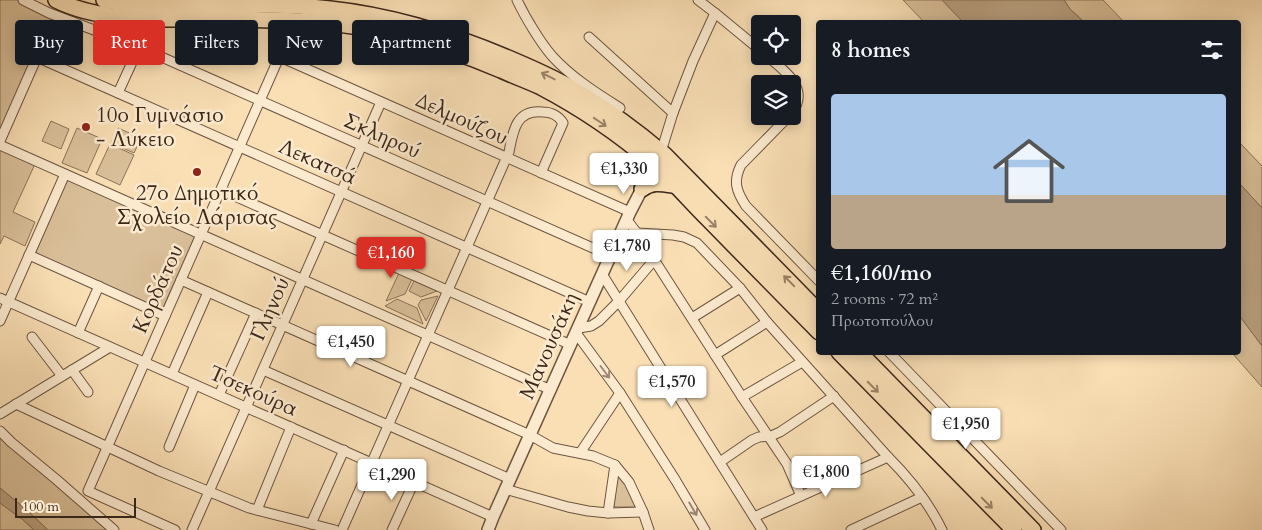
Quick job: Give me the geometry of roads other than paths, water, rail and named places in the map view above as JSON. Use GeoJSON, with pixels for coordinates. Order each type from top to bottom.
{"type":"FeatureCollection","features":[{"type":"Feature","properties":{"kind":"highway"},"geometry":{"type":"LineString","coordinates":[[56,0],[83,9],[124,17],[320,22],[356,26],[410,38],[459,53],[539,86],[568,102],[634,147],[658,158],[816,309]]}},
{"type":"Feature","properties":{"kind":"highway"},"geometry":{"type":"LineString","coordinates":[[104,0],[149,4],[322,8],[374,16],[414,24],[447,34],[546,74],[610,112],[642,135],[677,186],[816,329]]}},
{"type":"Feature","properties":{"kind":"highway"},"geometry":{"type":"LineString","coordinates":[[642,189],[646,185],[657,182],[677,186]]}},
{"type":"Feature","properties":{"kind":"highway"},"geometry":{"type":"LineString","coordinates":[[842,355],[1014,530]]}},
{"type":"Feature","properties":{"kind":"highway"},"geometry":{"type":"LineString","coordinates":[[862,355],[1033,530]]}},
{"type":"Feature","properties":{"kind":"street","name":"Σκληρού"},"geometry":{"type":"LineString","coordinates":[[23,0],[93,29]]}},
{"type":"Feature","properties":{"kind":"street"},"geometry":{"type":"LineString","coordinates":[[517,0],[552,56],[582,82],[620,108]]}},
{"type":"Feature","properties":{"kind":"street"},"geometry":{"type":"LineString","coordinates":[[698,0],[751,42]]}},
{"type":"Feature","properties":{"kind":"street"},"geometry":{"type":"LineString","coordinates":[[658,158],[693,61],[715,12]]}},
{"type":"Feature","properties":{"kind":"street"},"geometry":{"type":"LineString","coordinates":[[589,37],[673,113]]}},
{"type":"Feature","properties":{"kind":"street","name":"Λεκατσά"},"geometry":{"type":"LineString","coordinates":[[0,141],[35,56],[590,302]]}},
{"type":"Feature","properties":{"kind":"street","name":"Σκληρού"},"geometry":{"type":"LineString","coordinates":[[165,59],[611,256]]}},
{"type":"Feature","properties":{"kind":"street"},"geometry":{"type":"LineString","coordinates":[[118,93],[131,65]]}},
{"type":"Feature","properties":{"kind":"street","name":"Κορδάτου"},"geometry":{"type":"LineString","coordinates":[[175,530],[88,491],[276,65]]}},
{"type":"Feature","properties":{"kind":"street","name":"Δελμούζου"},"geometry":{"type":"LineString","coordinates":[[298,65],[506,157],[629,216]]}},
{"type":"Feature","properties":{"kind":"street"},"geometry":{"type":"LineString","coordinates":[[778,65],[788,75]]}},
{"type":"Feature","properties":{"kind":"street","name":"Γληνού"},"geometry":{"type":"LineString","coordinates":[[192,530],[381,102]]}},
{"type":"Feature","properties":{"kind":"street"},"geometry":{"type":"LineString","coordinates":[[342,530],[509,152],[513,132],[519,120],[527,113],[534,111],[553,114],[562,120],[563,123],[541,173]]}},
{"type":"Feature","properties":{"kind":"street"},"geometry":{"type":"LineString","coordinates":[[780,125],[741,165],[736,175],[737,191],[746,206],[816,278]]}},
{"type":"Feature","properties":{"kind":"street"},"geometry":{"type":"LineString","coordinates":[[0,145],[551,390]]}},
{"type":"Feature","properties":{"kind":"street","name":"Μανουσάκη"},"geometry":{"type":"LineString","coordinates":[[488,530],[602,274],[658,158]]}},
{"type":"Feature","properties":{"kind":"street"},"geometry":{"type":"LineString","coordinates":[[0,321],[4,300],[29,255],[65,174]]}},
{"type":"Feature","properties":{"kind":"street"},"geometry":{"type":"LineString","coordinates":[[221,190],[571,346]]}},
{"type":"Feature","properties":{"kind":"street"},"geometry":{"type":"LineString","coordinates":[[629,216],[654,260],[787,464],[801,496]]}},
{"type":"Feature","properties":{"kind":"street"},"geometry":{"type":"LineString","coordinates":[[638,234],[673,235],[684,237],[697,243],[740,288],[802,362],[901,470],[922,497],[942,530]]}},
{"type":"Feature","properties":{"kind":"street"},"geometry":{"type":"LineString","coordinates":[[29,255],[165,316]]}},
{"type":"Feature","properties":{"kind":"street"},"geometry":{"type":"LineString","coordinates":[[654,260],[595,324],[577,330],[620,393],[705,530]]}},
{"type":"Feature","properties":{"kind":"street"},"geometry":{"type":"LineString","coordinates":[[602,274],[762,530]]}},
{"type":"Feature","properties":{"kind":"street"},"geometry":{"type":"LineString","coordinates":[[181,280],[530,434],[553,448],[597,457],[615,465],[627,478],[643,512],[647,529]]}},
{"type":"Feature","properties":{"kind":"street"},"geometry":{"type":"LineString","coordinates":[[78,333],[98,286]]}},
{"type":"Feature","properties":{"kind":"street"},"geometry":{"type":"LineString","coordinates":[[692,318],[740,288]]}},
{"type":"Feature","properties":{"kind":"street"},"geometry":{"type":"LineString","coordinates":[[172,374],[208,292]]}},
{"type":"Feature","properties":{"kind":"street","name":"Τσεκούρα"},"geometry":{"type":"LineString","coordinates":[[4,300],[493,517]]}},
{"type":"Feature","properties":{"kind":"street"},"geometry":{"type":"LineString","coordinates":[[219,395],[256,313]]}},
{"type":"Feature","properties":{"kind":"street"},"geometry":{"type":"LineString","coordinates":[[715,355],[767,322]]}},
{"type":"Feature","properties":{"kind":"street"},"geometry":{"type":"LineString","coordinates":[[32,337],[62,376]]}},
{"type":"Feature","properties":{"kind":"street"},"geometry":{"type":"LineString","coordinates":[[0,414],[110,347]]}},
{"type":"Feature","properties":{"kind":"street"},"geometry":{"type":"LineString","coordinates":[[892,355],[1061,530]]}},
{"type":"Feature","properties":{"kind":"street"},"geometry":{"type":"LineString","coordinates":[[742,397],[802,362]]}},
{"type":"Feature","properties":{"kind":"street"},"geometry":{"type":"LineString","coordinates":[[72,370],[88,392]]}},
{"type":"Feature","properties":{"kind":"street"},"geometry":{"type":"LineString","coordinates":[[263,370],[388,425],[508,484],[568,507],[608,513],[643,512]]}},
{"type":"Feature","properties":{"kind":"street"},"geometry":{"type":"LineString","coordinates":[[169,447],[195,385]]}},
{"type":"Feature","properties":{"kind":"street"},"geometry":{"type":"LineString","coordinates":[[580,453],[620,393]]}},
{"type":"Feature","properties":{"kind":"street"},"geometry":{"type":"LineString","coordinates":[[720,462],[752,440],[769,437],[780,432],[834,396]]}},
{"type":"Feature","properties":{"kind":"street"},"geometry":{"type":"LineString","coordinates":[[16,404],[158,471],[249,508],[335,530]]}},
{"type":"Feature","properties":{"kind":"street"},"geometry":{"type":"LineString","coordinates":[[257,510],[291,427]]}},
{"type":"Feature","properties":{"kind":"street"},"geometry":{"type":"LineString","coordinates":[[0,431],[114,530]]}},
{"type":"Feature","properties":{"kind":"street"},"geometry":{"type":"LineString","coordinates":[[311,524],[344,450]]}},
{"type":"Feature","properties":{"kind":"street"},"geometry":{"type":"LineString","coordinates":[[754,517],[888,457]]}},
{"type":"Feature","properties":{"kind":"street"},"geometry":{"type":"LineString","coordinates":[[608,513],[615,465]]}},
{"type":"Feature","properties":{"kind":"street"},"geometry":{"type":"LineString","coordinates":[[392,530],[414,482]]}},
{"type":"Feature","properties":{"kind":"street"},"geometry":{"type":"LineString","coordinates":[[851,530],[866,527],[922,497]]}},
{"type":"Feature","properties":{"kind":"place","name":"10ο Γυμνάσιο - Λύκειο"},"geometry":{"type":"Point","coordinates":[86,127]}},
{"type":"Feature","properties":{"kind":"place","name":"27ο Δημοτικό Σχολείο Λάρισας"},"geometry":{"type":"Point","coordinates":[197,172]}}]}
